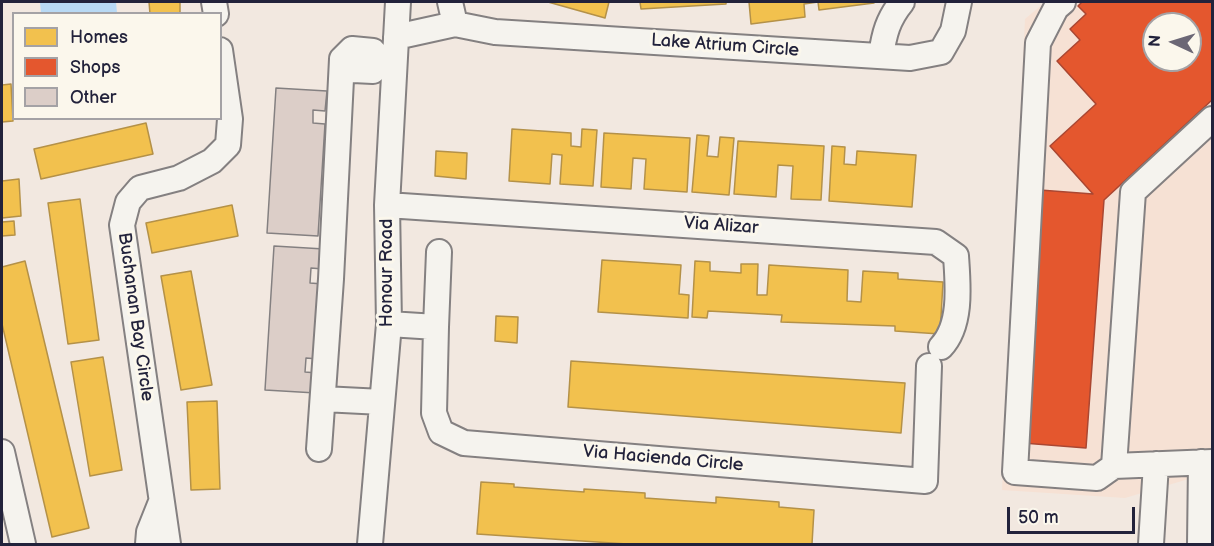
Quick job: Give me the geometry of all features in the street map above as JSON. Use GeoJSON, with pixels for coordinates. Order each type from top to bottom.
{"type":"FeatureCollection","features":[{"type":"Feature","properties":{"kind":"street","name":"Honour Road"},"geometry":{"type":"LineString","coordinates":[[370,544],[389,324],[388,62],[396,37],[398,2]]}},
{"type":"Feature","properties":{"kind":"street"},"geometry":{"type":"LineString","coordinates":[[881,56],[884,33],[892,14],[902,2]]}},
{"type":"Feature","properties":{"kind":"street","name":"Lake Atrium Circle"},"geometry":{"type":"LineString","coordinates":[[396,37],[453,13],[495,32],[910,58],[941,52],[953,31],[959,2]]}},
{"type":"Feature","properties":{"kind":"street"},"geometry":{"type":"LineString","coordinates":[[1063,2],[1056,8],[1038,43],[1015,472],[1097,478],[1114,466],[1207,462],[1200,544]]}},
{"type":"Feature","properties":{"kind":"street"},"geometry":{"type":"LineString","coordinates":[[319,449],[342,59],[352,49],[374,51],[388,62]]}},
{"type":"Feature","properties":{"kind":"street","name":"Buchanan Bay Circle"},"geometry":{"type":"LineString","coordinates":[[168,544],[122,225],[128,202],[140,188],[179,178],[212,161],[228,144],[230,119],[222,64]]}},
{"type":"Feature","properties":{"kind":"street"},"geometry":{"type":"LineString","coordinates":[[1114,466],[1133,192],[1212,118]]}},
{"type":"Feature","properties":{"kind":"street","name":"Via Alizar"},"geometry":{"type":"LineString","coordinates":[[387,205],[936,242],[956,256],[958,281],[955,318],[950,338],[935,356]]}},
{"type":"Feature","properties":{"kind":"street"},"geometry":{"type":"LineString","coordinates":[[389,324],[435,327],[439,252]]}},
{"type":"Feature","properties":{"kind":"street","name":"Via Hacienda Circle"},"geometry":{"type":"LineString","coordinates":[[435,327],[434,412],[441,432],[464,443],[925,481],[935,356]]}},
{"type":"Feature","properties":{"kind":"street"},"geometry":{"type":"LineString","coordinates":[[323,399],[382,402]]}},
{"type":"Feature","properties":{"kind":"street"},"geometry":{"type":"LineString","coordinates":[[2,452],[8,505],[23,544]]}},
{"type":"Feature","properties":{"kind":"street"},"geometry":{"type":"LineString","coordinates":[[1151,544],[1156,464]]}},
{"type":"Feature","properties":{"kind":"street","name":"Buchanan Bay Circle"},"geometry":{"type":"LineString","coordinates":[[148,544],[149,532],[161,502]]}},
{"type":"Feature","properties":{"kind":"shaded area"},"geometry":{"type":"Polygon","coordinates":[[[1045,2],[1212,2],[1212,472],[1125,498],[1002,490],[1025,19],[1045,2]]]}},
{"type":"Feature","properties":{"kind":"water"},"geometry":{"type":"Polygon","coordinates":[[[40,2],[116,2],[117,12],[41,12],[40,2]]]}},
{"type":"Feature","properties":{"kind":"building: Homes"},"geometry":{"type":"Polygon","coordinates":[[[149,2],[180,2],[180,12],[150,12],[149,2]]]}},
{"type":"Feature","properties":{"kind":"building: Homes"},"geometry":{"type":"Polygon","coordinates":[[[548,2],[609,2],[605,18],[548,2]]]}},
{"type":"Feature","properties":{"kind":"building: Homes"},"geometry":{"type":"Polygon","coordinates":[[[640,2],[726,2],[726,4],[641,9],[640,2]]]}},
{"type":"Feature","properties":{"kind":"building: Homes"},"geometry":{"type":"Polygon","coordinates":[[[749,2],[818,2],[804,4],[805,17],[751,24],[749,2]]]}},
{"type":"Feature","properties":{"kind":"building: Homes"},"geometry":{"type":"Polygon","coordinates":[[[818,2],[874,2],[874,3],[819,10],[818,2]]]}},
{"type":"Feature","properties":{"kind":"building: Homes"},"geometry":{"type":"Polygon","coordinates":[[[11,84],[13,121],[2,122],[2,85],[11,84]]]}},
{"type":"Feature","properties":{"kind":"building: Homes"},"geometry":{"type":"Polygon","coordinates":[[[146,123],[153,154],[41,179],[34,149],[146,123]]]}},
{"type":"Feature","properties":{"kind":"building: Homes"},"geometry":{"type":"Polygon","coordinates":[[[512,129],[571,133],[571,146],[581,147],[582,129],[597,130],[593,186],[560,184],[562,155],[552,154],[550,184],[509,181],[512,129]]]}},
{"type":"Feature","properties":{"kind":"building: Homes"},"geometry":{"type":"Polygon","coordinates":[[[604,133],[690,138],[687,192],[644,189],[646,159],[633,158],[631,189],[601,187],[604,133]]]}},
{"type":"Feature","properties":{"kind":"building: Homes"},"geometry":{"type":"Polygon","coordinates":[[[697,135],[709,136],[707,156],[718,157],[720,137],[734,138],[729,195],[692,192],[697,135]]]}},
{"type":"Feature","properties":{"kind":"building: Homes"},"geometry":{"type":"Polygon","coordinates":[[[738,141],[824,146],[821,200],[791,199],[793,166],[778,165],[776,197],[734,194],[738,141]]]}},
{"type":"Feature","properties":{"kind":"building: Homes"},"geometry":{"type":"Polygon","coordinates":[[[832,146],[845,147],[844,164],[856,165],[857,151],[916,155],[912,207],[829,201],[832,146]]]}},
{"type":"Feature","properties":{"kind":"building: Homes"},"geometry":{"type":"Polygon","coordinates":[[[436,151],[467,153],[466,179],[435,176],[436,151]]]}},
{"type":"Feature","properties":{"kind":"building: Homes"},"geometry":{"type":"Polygon","coordinates":[[[19,179],[21,216],[2,218],[2,181],[19,179]]]}},
{"type":"Feature","properties":{"kind":"building: Homes"},"geometry":{"type":"Polygon","coordinates":[[[80,199],[99,340],[68,344],[48,203],[80,199]]]}},
{"type":"Feature","properties":{"kind":"building: Homes"},"geometry":{"type":"Polygon","coordinates":[[[232,205],[238,236],[152,253],[146,223],[232,205]]]}},
{"type":"Feature","properties":{"kind":"building: Homes"},"geometry":{"type":"Polygon","coordinates":[[[14,221],[15,235],[2,236],[2,222],[14,221]]]}},
{"type":"Feature","properties":{"kind":"building: Homes"},"geometry":{"type":"Polygon","coordinates":[[[602,260],[681,265],[679,294],[689,295],[688,318],[598,312],[602,260]]]}},
{"type":"Feature","properties":{"kind":"building: Homes"},"geometry":{"type":"Polygon","coordinates":[[[25,261],[89,528],[52,537],[2,324],[2,267],[25,261]]]}},
{"type":"Feature","properties":{"kind":"building: Homes"},"geometry":{"type":"Polygon","coordinates":[[[695,261],[710,262],[710,271],[741,273],[741,264],[758,264],[757,295],[767,295],[769,265],[848,270],[847,301],[861,302],[863,271],[898,273],[898,279],[943,282],[940,334],[895,331],[895,326],[781,322],[782,315],[708,311],[707,318],[692,317],[695,261]]]}},
{"type":"Feature","properties":{"kind":"building: Homes"},"geometry":{"type":"Polygon","coordinates":[[[191,271],[212,385],[181,390],[161,276],[191,271]]]}},
{"type":"Feature","properties":{"kind":"building: Homes"},"geometry":{"type":"Polygon","coordinates":[[[496,316],[518,317],[517,343],[495,341],[496,316]]]}},
{"type":"Feature","properties":{"kind":"building: Homes"},"geometry":{"type":"Polygon","coordinates":[[[103,357],[122,470],[90,476],[71,362],[103,357]]]}},
{"type":"Feature","properties":{"kind":"building: Homes"},"geometry":{"type":"Polygon","coordinates":[[[571,361],[905,383],[901,433],[568,407],[571,361]]]}},
{"type":"Feature","properties":{"kind":"building: Homes"},"geometry":{"type":"Polygon","coordinates":[[[217,401],[220,489],[191,490],[187,402],[217,401]]]}},
{"type":"Feature","properties":{"kind":"building: Homes"},"geometry":{"type":"Polygon","coordinates":[[[481,482],[584,492],[584,489],[645,493],[645,498],[716,503],[716,497],[779,502],[779,507],[814,510],[812,544],[627,544],[477,534],[481,482]]]}},
{"type":"Feature","properties":{"kind":"building: Shops"},"geometry":{"type":"Polygon","coordinates":[[[1082,2],[1212,2],[1212,100],[1104,200],[1086,448],[1023,443],[1040,190],[1093,194],[1050,146],[1096,104],[1057,61],[1080,40],[1070,29],[1086,14],[1078,6],[1082,2]]]}},
{"type":"Feature","properties":{"kind":"building: Other"},"geometry":{"type":"Polygon","coordinates":[[[276,88],[327,91],[325,111],[313,110],[313,123],[325,124],[318,236],[267,233],[276,88]]]}},
{"type":"Feature","properties":{"kind":"building: Other"},"geometry":{"type":"Polygon","coordinates":[[[274,246],[324,249],[323,269],[311,268],[310,283],[323,284],[318,359],[306,358],[305,372],[317,373],[316,393],[265,390],[274,246]]]}}]}
